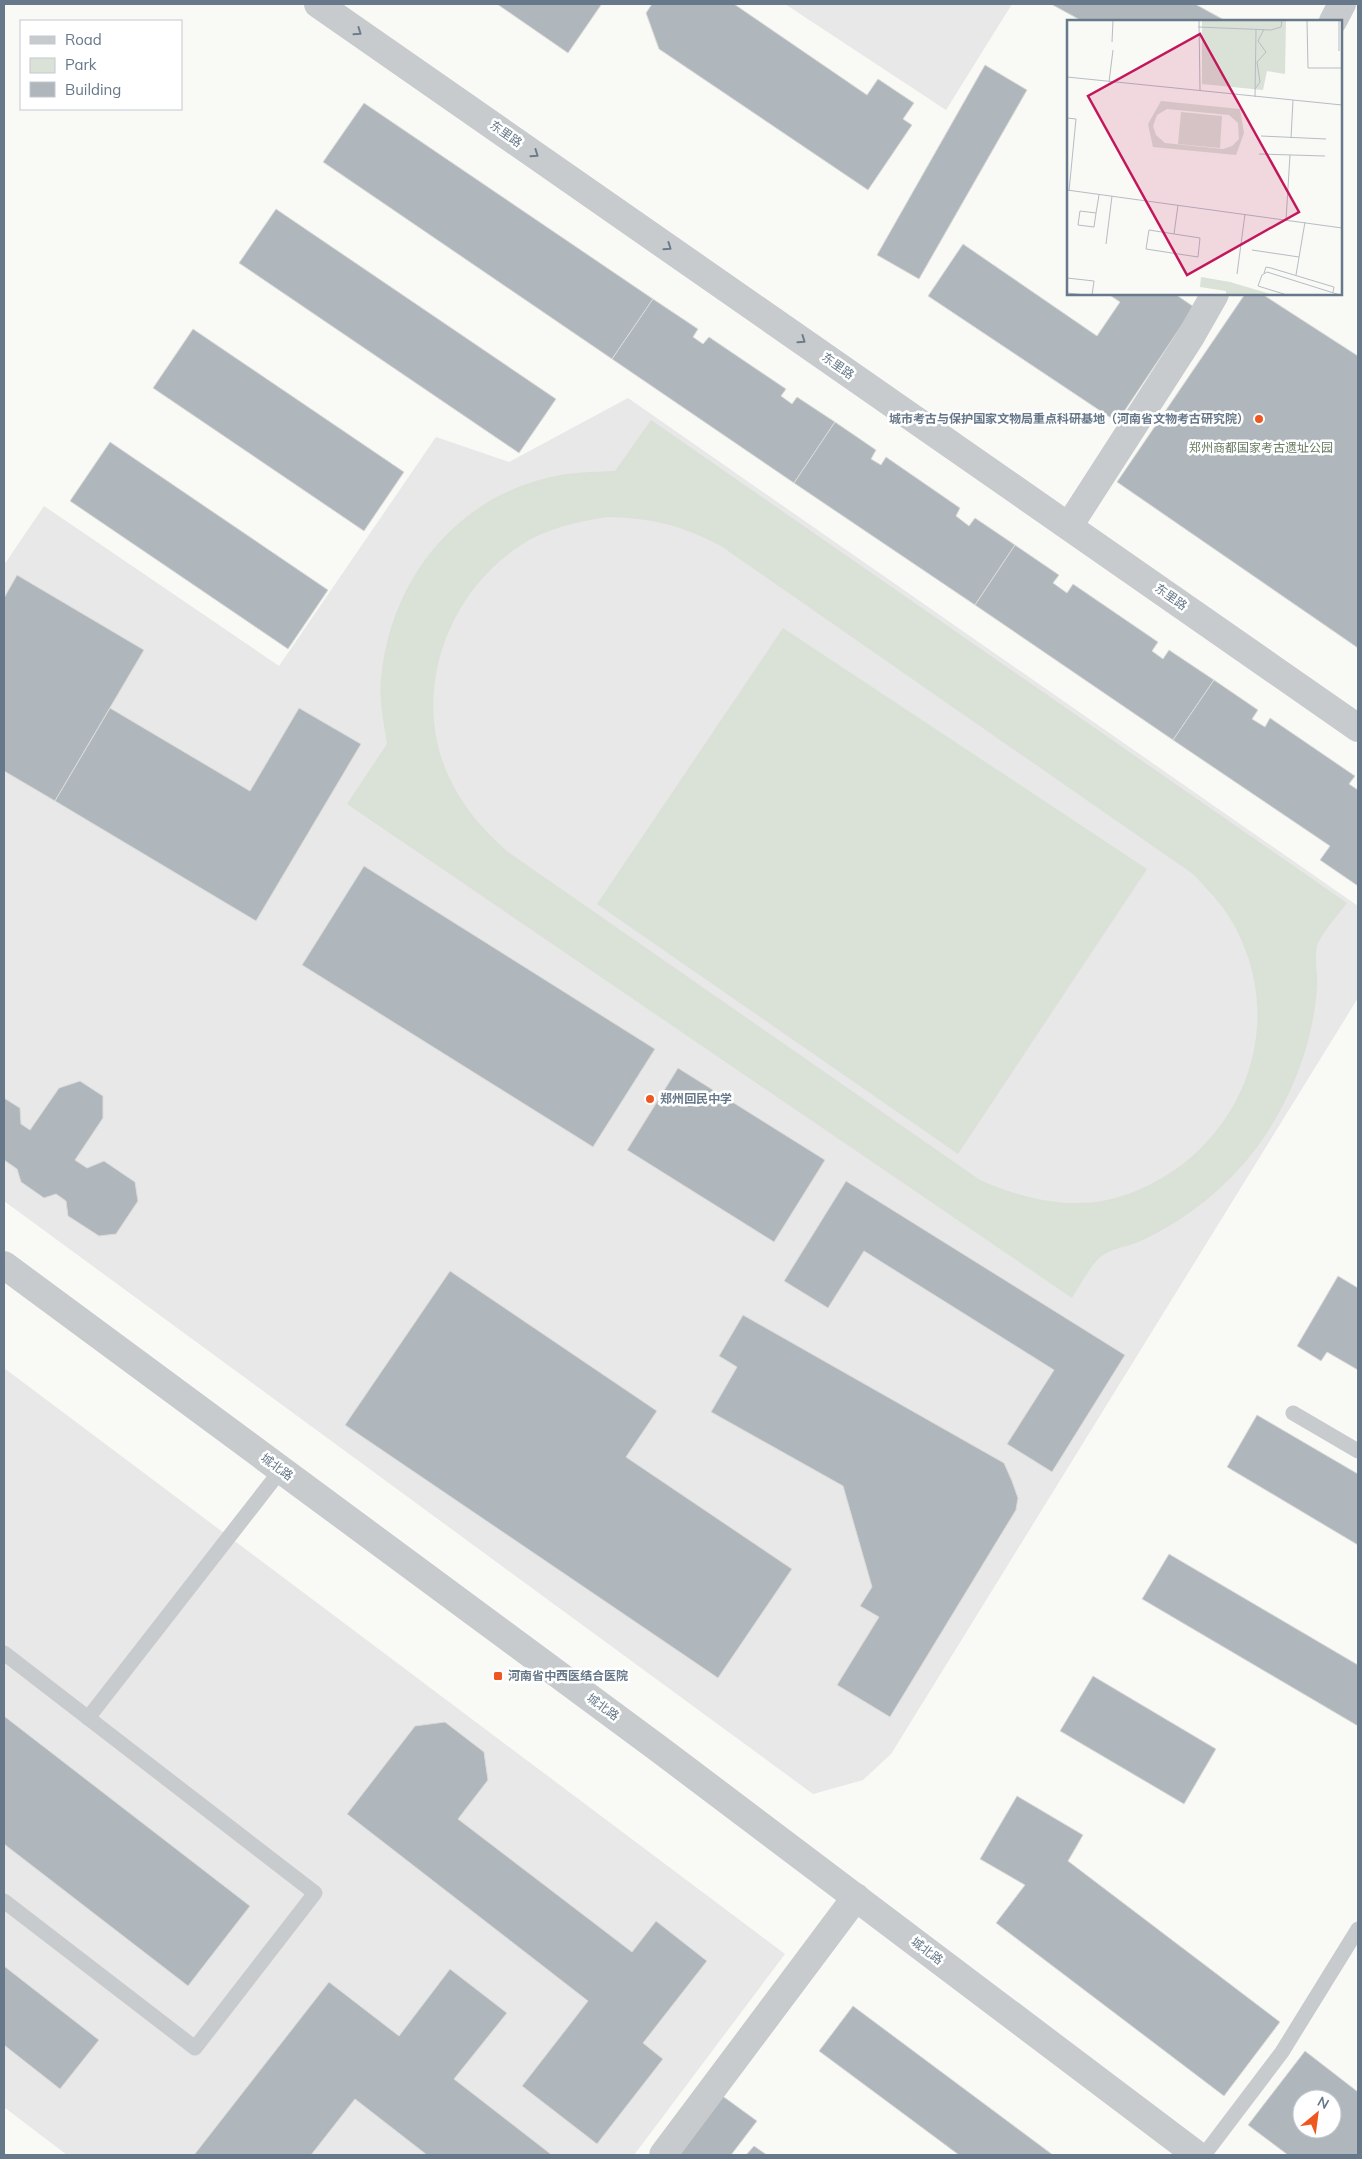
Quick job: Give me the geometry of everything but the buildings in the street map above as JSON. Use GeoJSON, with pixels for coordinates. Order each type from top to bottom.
{"type":"FeatureCollection","features":[{"type":"Feature","properties":{"kind":"street","name":"东里路"},"geometry":{"type":"LineString","coordinates":[[318,4],[1358,728]]}},
{"type":"Feature","properties":{"kind":"street"},"geometry":{"type":"LineString","coordinates":[[1334,20],[1342,4]]}},
{"type":"Feature","properties":{"kind":"street"},"geometry":{"type":"LineString","coordinates":[[1069,526],[1190,338],[1214,295]]}},
{"type":"Feature","properties":{"kind":"street","name":"城北路"},"geometry":{"type":"LineString","coordinates":[[4,1265],[856,1897],[1198,2155]]}},
{"type":"Feature","properties":{"kind":"street"},"geometry":{"type":"LineString","coordinates":[[663,2155],[856,1897]]}},
{"type":"Feature","properties":{"kind":"lane"},"geometry":{"type":"LineString","coordinates":[[1293,1413],[1358,1451]]}},
{"type":"Feature","properties":{"kind":"lane"},"geometry":{"type":"LineString","coordinates":[[88,1718],[280,1470]]}},
{"type":"Feature","properties":{"kind":"lane"},"geometry":{"type":"LineString","coordinates":[[4,1653],[314,1893],[194,2048],[4,1901]]}},
{"type":"Feature","properties":{"kind":"lane"},"geometry":{"type":"LineString","coordinates":[[1204,2155],[1282,2052],[1358,1929]]}},
{"type":"Feature","properties":{"kind":"shaded area"},"geometry":{"type":"Polygon","coordinates":[[[785,4],[1012,4],[946,110],[785,4]]]}},
{"type":"Feature","properties":{"kind":"shaded area","name":"郑州回民中学"},"geometry":{"type":"Polygon","coordinates":[[[628,398],[1358,906],[1358,998],[891,1754],[863,1780],[813,1794],[4,1201],[4,565],[44,506],[279,666],[436,437],[509,462],[628,398]]]}},
{"type":"Feature","properties":{"kind":"shaded area"},"geometry":{"type":"Polygon","coordinates":[[[4,1368],[785,1954],[634,2155],[67,2155],[4,2107],[4,1368]]]}},
{"type":"Feature","properties":{"kind":"green space"},"geometry":{"type":"Polygon","coordinates":[[[651,420],[1347,903],[1317,946],[1315,1009],[1306,1049],[1282,1108],[1260,1143],[1221,1187],[1190,1213],[1134,1244],[1111,1251],[1099,1258],[1072,1298],[347,804],[387,744],[382,712],[381,680],[387,644],[397,610],[412,579],[432,550],[456,525],[484,504],[516,488],[559,475],[615,471],[651,420]],[[607,517],[563,526],[541,534],[521,545],[495,565],[473,590],[456,617],[443,647],[435,678],[433,711],[437,743],[448,775],[460,797],[490,835],[508,852],[980,1180],[1013,1193],[1048,1201],[1084,1203],[1119,1197],[1159,1180],[1193,1155],[1221,1125],[1242,1089],[1254,1051],[1257,1010],[1251,968],[1235,927],[1211,893],[1193,874],[721,546],[693,533],[666,524],[638,519],[607,517]]]}},
{"type":"Feature","properties":{"kind":"green space"},"geometry":{"type":"Polygon","coordinates":[[[783,628],[1147,869],[958,1154],[597,904],[783,628]]]}},
{"type":"Feature","properties":{"kind":"place","name":"城市考古与保护国家文物局重点科研基地（河南省文物考古研究院）"},"geometry":{"type":"Point","coordinates":[1259,419]}},
{"type":"Feature","properties":{"kind":"place","name":"郑州回民中学"},"geometry":{"type":"Point","coordinates":[650,1099]}},
{"type":"Feature","properties":{"kind":"place","name":"河南省中西医结合医院"},"geometry":{"type":"Point","coordinates":[498,1676]}},
{"type":"Feature","properties":{"kind":"park label","name":"郑州商都国家考古遗址公园"},"geometry":{"type":"Point","coordinates":[1261,448]}}]}
